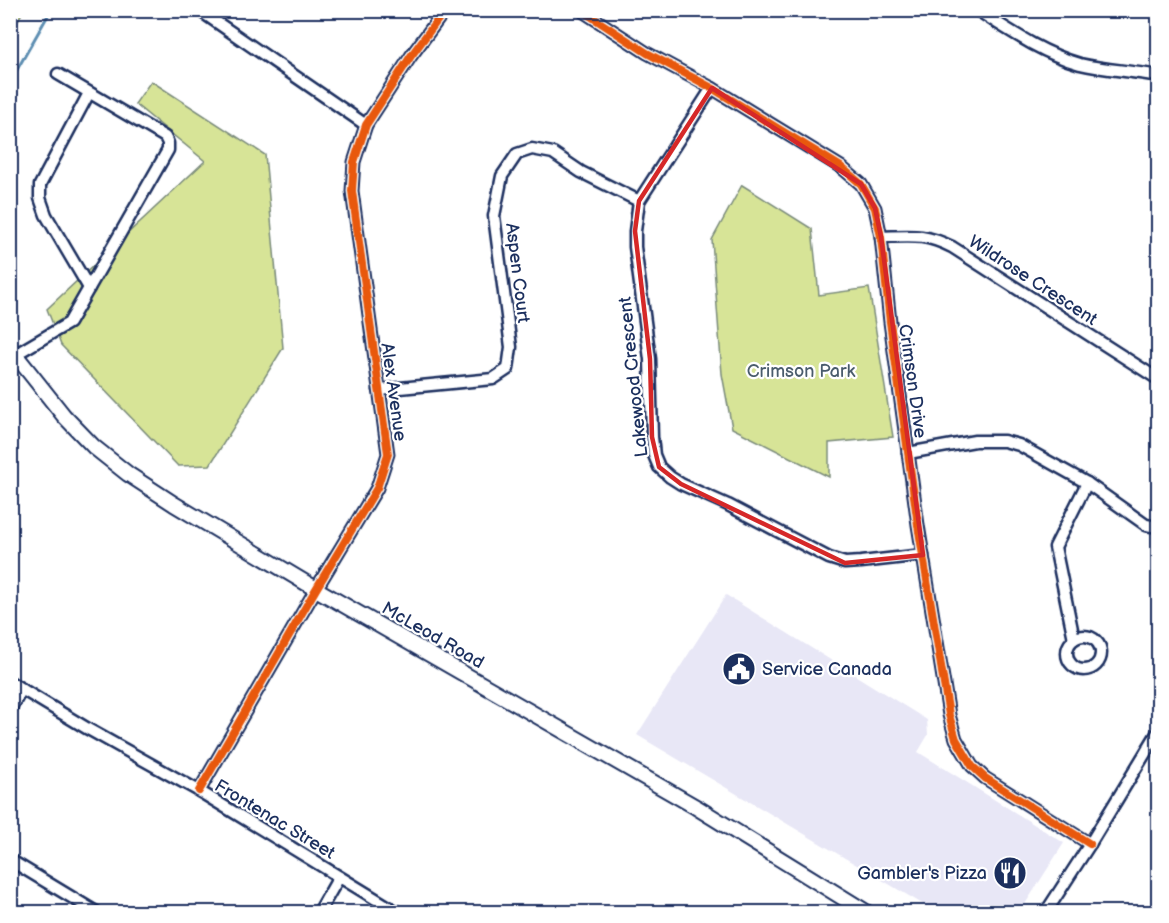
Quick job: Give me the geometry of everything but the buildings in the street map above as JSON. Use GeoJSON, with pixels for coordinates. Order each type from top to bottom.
{"type":"FeatureCollection","features":[{"type":"Feature","properties":{"kind":"main road","name":"McLeod Road"},"geometry":{"type":"LineString","coordinates":[[12,353],[64,416],[94,447],[128,474],[316,589],[696,807],[866,912]]}},
{"type":"Feature","properties":{"kind":"street"},"geometry":{"type":"LineString","coordinates":[[199,10],[366,125]]}},
{"type":"Feature","properties":{"kind":"street","name":"Alex Avenue"},"geometry":{"type":"LineString","coordinates":[[199,791],[376,488],[388,454],[352,191],[354,162],[366,125],[411,56],[445,10]]}},
{"type":"Feature","properties":{"kind":"street","name":"Crimson Drive"},"geometry":{"type":"LineString","coordinates":[[581,10],[647,53],[711,88],[841,167],[861,184],[875,208],[881,237],[890,322],[923,555],[949,715],[956,739],[972,766],[985,778],[1090,844]]}},
{"type":"Feature","properties":{"kind":"street"},"geometry":{"type":"LineString","coordinates":[[977,10],[1031,44],[1058,56],[1096,67],[1158,76]]}},
{"type":"Feature","properties":{"kind":"street"},"geometry":{"type":"LineString","coordinates":[[12,353],[69,323],[168,150],[165,137],[58,75]]}},
{"type":"Feature","properties":{"kind":"street","name":"Lakewood Crescent"},"geometry":{"type":"LineString","coordinates":[[711,88],[639,201],[635,247],[650,359],[652,437],[654,455],[659,468],[681,484],[728,505],[829,558],[845,563],[923,555]]}},
{"type":"Feature","properties":{"kind":"street"},"geometry":{"type":"LineString","coordinates":[[89,93],[40,185],[40,198],[46,215],[89,288]]}},
{"type":"Feature","properties":{"kind":"street","name":"Aspen Court"},"geometry":{"type":"LineString","coordinates":[[379,390],[493,379],[508,369],[511,347],[494,216],[502,176],[517,154],[532,149],[553,153],[581,172],[639,201]]}},
{"type":"Feature","properties":{"kind":"street","name":"Wildrose Crescent"},"geometry":{"type":"LineString","coordinates":[[881,237],[922,236],[952,247],[1158,379]]}},
{"type":"Feature","properties":{"kind":"street"},"geometry":{"type":"LineString","coordinates":[[908,453],[975,441],[1004,441],[1019,445],[1087,483],[1146,525],[1158,527]]}},
{"type":"Feature","properties":{"kind":"street"},"geometry":{"type":"LineString","coordinates":[[1074,639],[1055,547],[1087,483]]}},
{"type":"Feature","properties":{"kind":"street","name":"Frontenac Street"},"geometry":{"type":"LineString","coordinates":[[10,682],[199,791],[398,912]]}},
{"type":"Feature","properties":{"kind":"street"},"geometry":{"type":"LineString","coordinates":[[10,710],[22,689]]}},
{"type":"Feature","properties":{"kind":"street"},"geometry":{"type":"LineString","coordinates":[[1046,912],[1158,732]]}},
{"type":"Feature","properties":{"kind":"street"},"geometry":{"type":"LineString","coordinates":[[10,860],[96,912]]}},
{"type":"Feature","properties":{"kind":"street"},"geometry":{"type":"LineString","coordinates":[[319,912],[339,877]]}},
{"type":"Feature","properties":{"kind":"highlighted area"},"geometry":{"type":"Polygon","coordinates":[[[712,88],[861,184],[875,208],[881,237],[923,555],[845,563],[681,484],[659,467],[652,437],[650,359],[635,231],[639,201],[712,88]]]}},
{"type":"Feature","properties":{"kind":"shaded area"},"geometry":{"type":"Polygon","coordinates":[[[726,595],[927,720],[928,735],[918,752],[1064,843],[1020,912],[936,912],[637,735],[726,595]]]}},
{"type":"Feature","properties":{"kind":"green space"},"geometry":{"type":"Polygon","coordinates":[[[10,11],[23,11],[11,34],[10,11]]]}},
{"type":"Feature","properties":{"kind":"green space"},"geometry":{"type":"Polygon","coordinates":[[[151,81],[265,155],[283,348],[210,465],[178,466],[61,345],[47,309],[205,161],[135,104],[151,81]]]}},
{"type":"Feature","properties":{"kind":"green space","name":"Crimson Park"},"geometry":{"type":"Polygon","coordinates":[[[742,185],[812,229],[819,295],[869,288],[893,437],[829,443],[829,477],[732,428],[722,374],[712,240],[742,185]]]}},
{"type":"Feature","properties":{"kind":"waterway"},"geometry":{"type":"LineString","coordinates":[[10,82],[51,10]]}},
{"type":"Feature","properties":{"kind":"cycle path"},"geometry":{"type":"LineString","coordinates":[[199,791],[377,488],[388,454],[352,191],[354,162],[366,125],[411,56],[445,10]]}},
{"type":"Feature","properties":{"kind":"cycle path"},"geometry":{"type":"LineString","coordinates":[[581,10],[647,53],[712,88],[841,167],[861,184],[875,208],[881,237],[890,322],[918,525],[949,715],[956,739],[972,766],[985,778],[1090,844]]}},
{"type":"Feature","properties":{"kind":"place","name":"Service Canada"},"geometry":{"type":"Point","coordinates":[739,669]}},
{"type":"Feature","properties":{"kind":"place","name":"Gambler's Pizza"},"geometry":{"type":"Point","coordinates":[1010,873]}}]}
